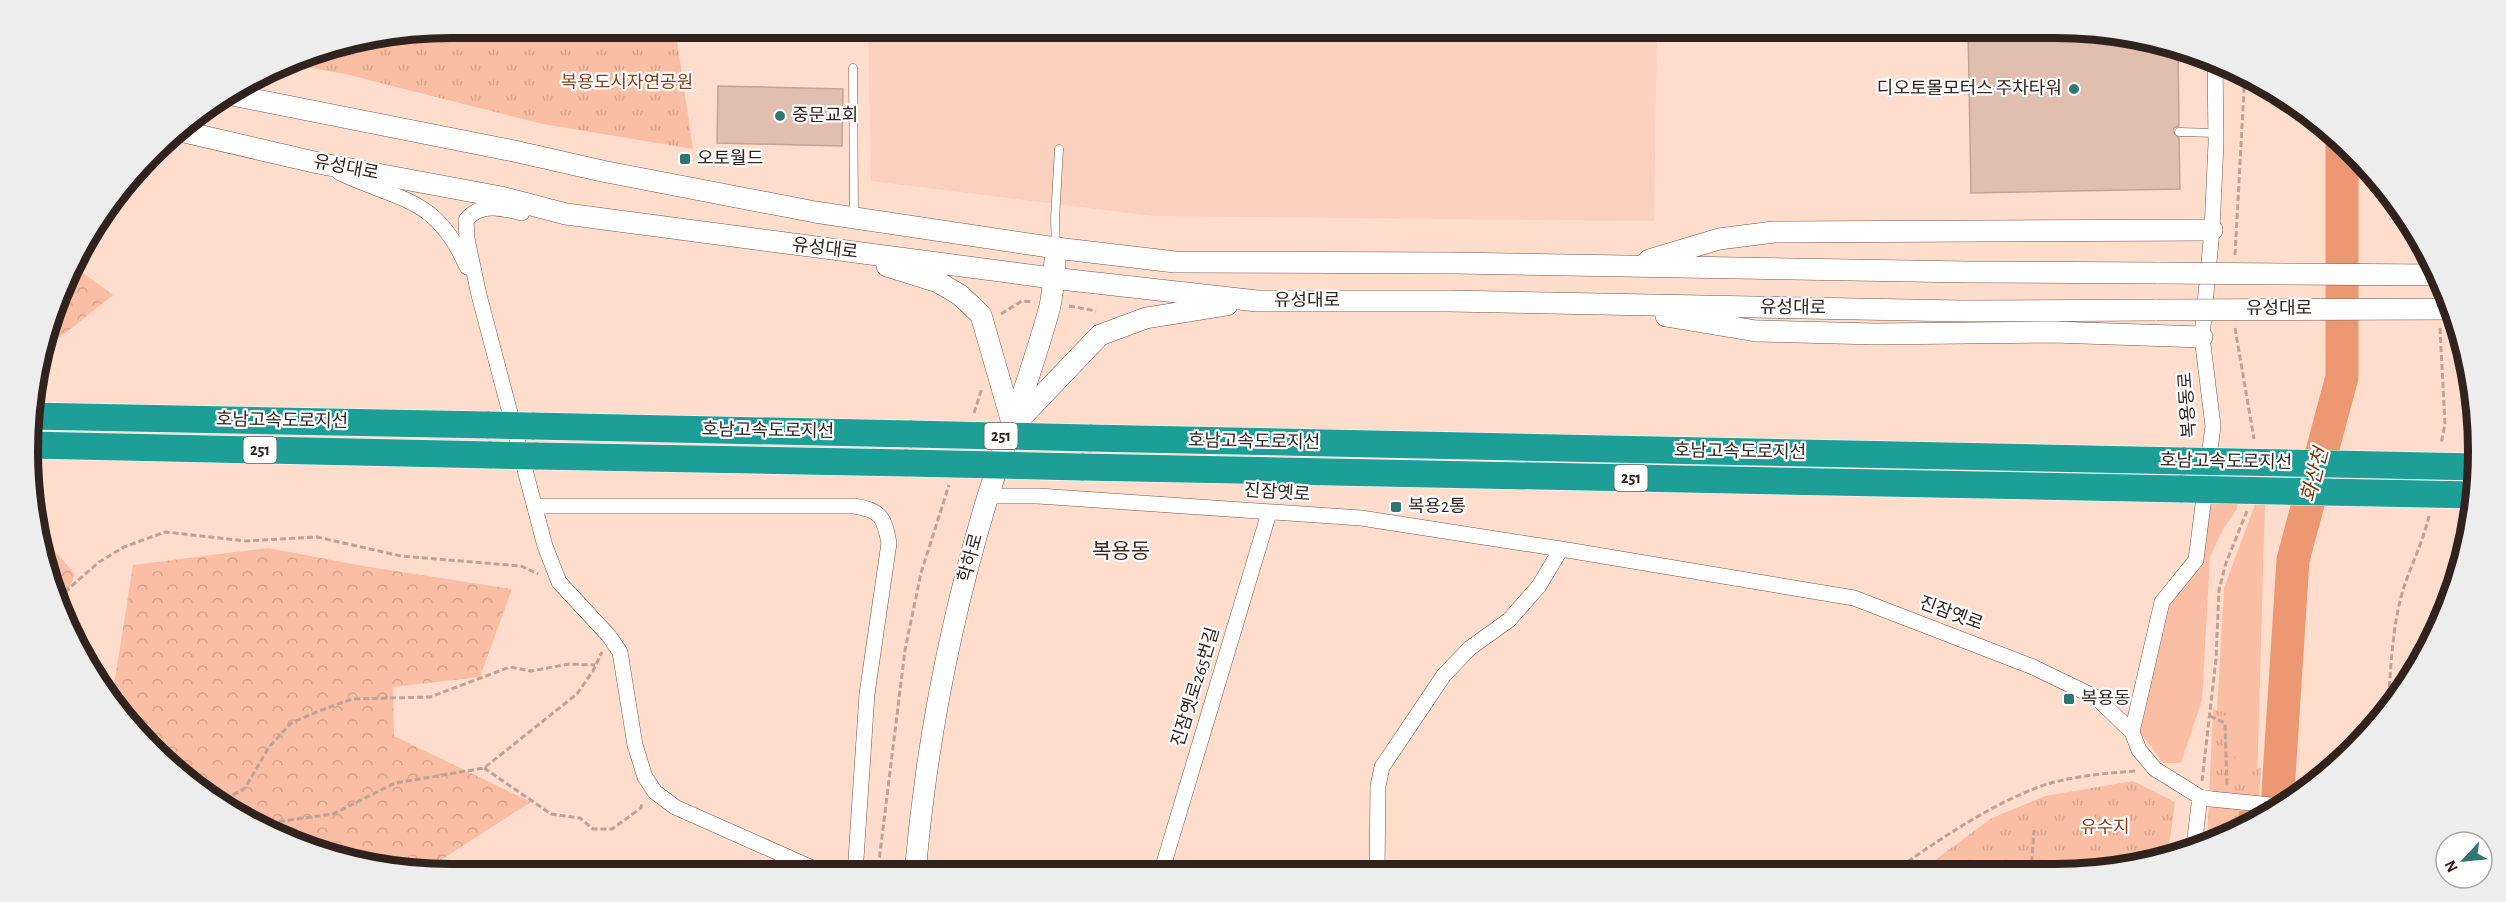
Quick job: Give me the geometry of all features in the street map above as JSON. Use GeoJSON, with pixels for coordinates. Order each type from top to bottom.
{"type":"FeatureCollection","features":[{"type":"Feature","properties":{"kind":"highway","name":"호남고속도로지선"},"geometry":{"type":"LineString","coordinates":[[39,416],[2468,467]]}},
{"type":"Feature","properties":{"kind":"highway","name":"호남고속도로지선"},"geometry":{"type":"LineString","coordinates":[[38,445],[2466,495]]}},
{"type":"Feature","properties":{"kind":"street","name":"복용동로"},"geometry":{"type":"LineString","coordinates":[[2132,732],[2162,602],[2196,560],[2213,426],[2202,337],[2212,230],[2216,133],[2215,70]]}},
{"type":"Feature","properties":{"kind":"street","name":"유성대로"},"geometry":{"type":"LineString","coordinates":[[239,96],[514,151],[614,174],[855,218],[1056,248],[1175,262],[1968,272],[2429,275]]}},
{"type":"Feature","properties":{"kind":"street","name":"유성대로"},"geometry":{"type":"LineString","coordinates":[[187,133],[318,163],[501,197],[566,214],[1052,278],[1257,301],[1962,311],[2443,309]]}},
{"type":"Feature","properties":{"kind":"street"},"geometry":{"type":"LineString","coordinates":[[318,163],[368,186],[416,203],[436,218],[454,239],[479,295]]}},
{"type":"Feature","properties":{"kind":"street"},"geometry":{"type":"LineString","coordinates":[[566,214],[529,214],[499,207],[472,212],[466,220],[467,239],[479,295],[545,546],[559,582],[609,636],[620,652],[635,745],[645,777],[655,792],[675,807],[803,864]]}},
{"type":"Feature","properties":{"kind":"street"},"geometry":{"type":"LineString","coordinates":[[1631,266],[1719,239],[1774,232],[2212,230]]}},
{"type":"Feature","properties":{"kind":"street","name":"학하로"},"geometry":{"type":"LineString","coordinates":[[916,864],[921,801],[947,647],[988,496],[1013,427],[1050,304],[1056,248]]}},
{"type":"Feature","properties":{"kind":"street"},"geometry":{"type":"LineString","coordinates":[[828,249],[938,282],[960,295],[981,315],[1013,427]]}},
{"type":"Feature","properties":{"kind":"street"},"geometry":{"type":"LineString","coordinates":[[1013,427],[1100,335],[1146,318],[1257,301]]}},
{"type":"Feature","properties":{"kind":"street"},"geometry":{"type":"LineString","coordinates":[[1592,304],[1756,331],[1875,334],[2054,332],[2202,337]]}},
{"type":"Feature","properties":{"kind":"street","name":"진잠옛로"},"geometry":{"type":"LineString","coordinates":[[988,496],[1038,496],[1361,518],[1854,598],[1996,651],[2097,698],[2132,732],[2139,750],[2155,769],[2205,798],[2269,805]]}},
{"type":"Feature","properties":{"kind":"street"},"geometry":{"type":"LineString","coordinates":[[535,506],[854,506],[872,509],[880,515],[886,527],[889,543],[867,694],[856,864]]}},
{"type":"Feature","properties":{"kind":"street","name":"진잠옛로265번길"},"geometry":{"type":"LineString","coordinates":[[1164,864],[1269,513]]}},
{"type":"Feature","properties":{"kind":"street"},"geometry":{"type":"LineString","coordinates":[[1377,864],[1378,786],[1382,767],[1444,675],[1470,648],[1509,620],[1539,586],[1561,549]]}},
{"type":"Feature","properties":{"kind":"street"},"geometry":{"type":"LineString","coordinates":[[2195,840],[2205,798]]}},
{"type":"Feature","properties":{"kind":"lane"},"geometry":{"type":"LineString","coordinates":[[853,68],[855,218]]}},
{"type":"Feature","properties":{"kind":"lane"},"geometry":{"type":"LineString","coordinates":[[2179,132],[2216,133]]}},
{"type":"Feature","properties":{"kind":"lane"},"geometry":{"type":"LineString","coordinates":[[1056,248],[1055,219],[1059,148]]}},
{"type":"Feature","properties":{"kind":"path"},"geometry":{"type":"LineString","coordinates":[[2234,266],[2244,83]]}},
{"type":"Feature","properties":{"kind":"path"},"geometry":{"type":"LineString","coordinates":[[998,316],[1022,300]]}},
{"type":"Feature","properties":{"kind":"path"},"geometry":{"type":"LineString","coordinates":[[1082,308],[1096,311]]}},
{"type":"Feature","properties":{"kind":"path"},"geometry":{"type":"LineString","coordinates":[[2235,319],[2255,433],[2254,443]]}},
{"type":"Feature","properties":{"kind":"path"},"geometry":{"type":"LineString","coordinates":[[973,415],[982,386]]}},
{"type":"Feature","properties":{"kind":"path"},"geometry":{"type":"LineString","coordinates":[[879,864],[905,650],[921,573],[950,480]]}},
{"type":"Feature","properties":{"kind":"path"},"geometry":{"type":"LineString","coordinates":[[2205,798],[2219,590],[2226,563],[2249,507]]}},
{"type":"Feature","properties":{"kind":"path"},"geometry":{"type":"LineString","coordinates":[[63,594],[107,557],[124,547],[165,532],[246,541],[316,537],[401,556],[521,566],[559,582]]}},
{"type":"Feature","properties":{"kind":"path"},"geometry":{"type":"LineString","coordinates":[[270,823],[333,814],[395,783],[484,768],[577,694],[596,666],[609,636]]}},
{"type":"Feature","properties":{"kind":"path"},"geometry":{"type":"LineString","coordinates":[[227,798],[245,788],[269,747],[291,723],[318,711],[352,699],[430,697],[510,667],[531,671],[569,664],[596,666]]}},
{"type":"Feature","properties":{"kind":"path"},"geometry":{"type":"LineString","coordinates":[[2210,716],[2224,723],[2227,793]]}},
{"type":"Feature","properties":{"kind":"path"},"geometry":{"type":"LineString","coordinates":[[484,768],[551,814],[580,818],[593,829],[612,828],[641,808],[645,777]]}},
{"type":"Feature","properties":{"kind":"path"},"geometry":{"type":"LineString","coordinates":[[1905,864],[1984,813],[2037,787],[2103,773],[2155,769]]}},
{"type":"Feature","properties":{"kind":"path"},"geometry":{"type":"LineString","coordinates":[[2032,864],[2034,830]]}},
{"type":"Feature","properties":{"kind":"shaded area"},"geometry":{"type":"Polygon","coordinates":[[[868,38],[1657,38],[1654,221],[1153,216],[871,181],[868,38]]]}},
{"type":"Feature","properties":{"kind":"green space","name":"복용도시자연공원"},"geometry":{"type":"Polygon","coordinates":[[[424,38],[677,38],[693,149],[543,124],[345,74],[300,66],[370,45],[424,38]]]}},
{"type":"Feature","properties":{"kind":"green space"},"geometry":{"type":"Polygon","coordinates":[[[79,270],[113,295],[52,344],[59,318],[79,270]]]}},
{"type":"Feature","properties":{"kind":"green space"},"geometry":{"type":"Polygon","coordinates":[[[2212,499],[2237,500],[2237,509],[2223,529],[2210,557],[2202,700],[2181,763],[2163,763],[2140,732],[2170,604],[2199,568],[2212,499]]]}},
{"type":"Feature","properties":{"kind":"green space"},"geometry":{"type":"Polygon","coordinates":[[[2257,499],[2265,501],[2257,783],[2235,782],[2217,712],[2224,588],[2257,499]]]}},
{"type":"Feature","properties":{"kind":"green space"},"geometry":{"type":"Polygon","coordinates":[[[48,544],[75,574],[65,599],[48,544]]]}},
{"type":"Feature","properties":{"kind":"green space"},"geometry":{"type":"Polygon","coordinates":[[[268,548],[363,566],[512,589],[480,677],[393,687],[394,736],[531,802],[436,864],[370,857],[318,843],[244,809],[221,795],[178,762],[140,724],[113,690],[133,565],[268,548]]]}},
{"type":"Feature","properties":{"kind":"green space"},"geometry":{"type":"Polygon","coordinates":[[[2213,709],[2232,714],[2236,766],[2261,768],[2258,811],[2207,835],[2213,709]]]}},
{"type":"Feature","properties":{"kind":"green space","name":"유수지"},"geometry":{"type":"Polygon","coordinates":[[[2133,781],[2175,802],[2169,848],[2136,857],[2082,864],[1930,864],[1990,819],[2045,796],[2133,781]]]}},
{"type":"Feature","properties":{"kind":"water"},"geometry":{"type":"Polygon","coordinates":[[[2239,811],[2256,812],[2238,822],[2239,811]]]}},
{"type":"Feature","properties":{"kind":"building","name":"디오토몰모터스 주차타워"},"geometry":{"type":"Polygon","coordinates":[[[1968,38],[2082,38],[2136,45],[2178,56],[2179,126],[2174,128],[2173,132],[2179,138],[2180,189],[1971,193],[1968,38]]]}},
{"type":"Feature","properties":{"kind":"building","name":"중문교회"},"geometry":{"type":"Polygon","coordinates":[[[718,86],[843,89],[842,146],[717,143],[718,86]]]}},
{"type":"Feature","properties":{"kind":"waterway","name":"화산천"},"geometry":{"type":"LineString","coordinates":[[2278,800],[2293,560],[2342,377],[2342,154]]}},
{"type":"Feature","properties":{"kind":"place","name":"디오토몰모터스 주차타워"},"geometry":{"type":"Point","coordinates":[2074,89]}},
{"type":"Feature","properties":{"kind":"place","name":"중문교회"},"geometry":{"type":"Point","coordinates":[780,116]}},
{"type":"Feature","properties":{"kind":"place","name":"오토월드"},"geometry":{"type":"Point","coordinates":[685,159]}},
{"type":"Feature","properties":{"kind":"place","name":"복용2통"},"geometry":{"type":"Point","coordinates":[1396,507]}},
{"type":"Feature","properties":{"kind":"place","name":"복용동"},"geometry":{"type":"Point","coordinates":[2069,699]}},
{"type":"Feature","properties":{"kind":"district","name":"복용동"},"geometry":{"type":"Point","coordinates":[1121,551]}}]}
